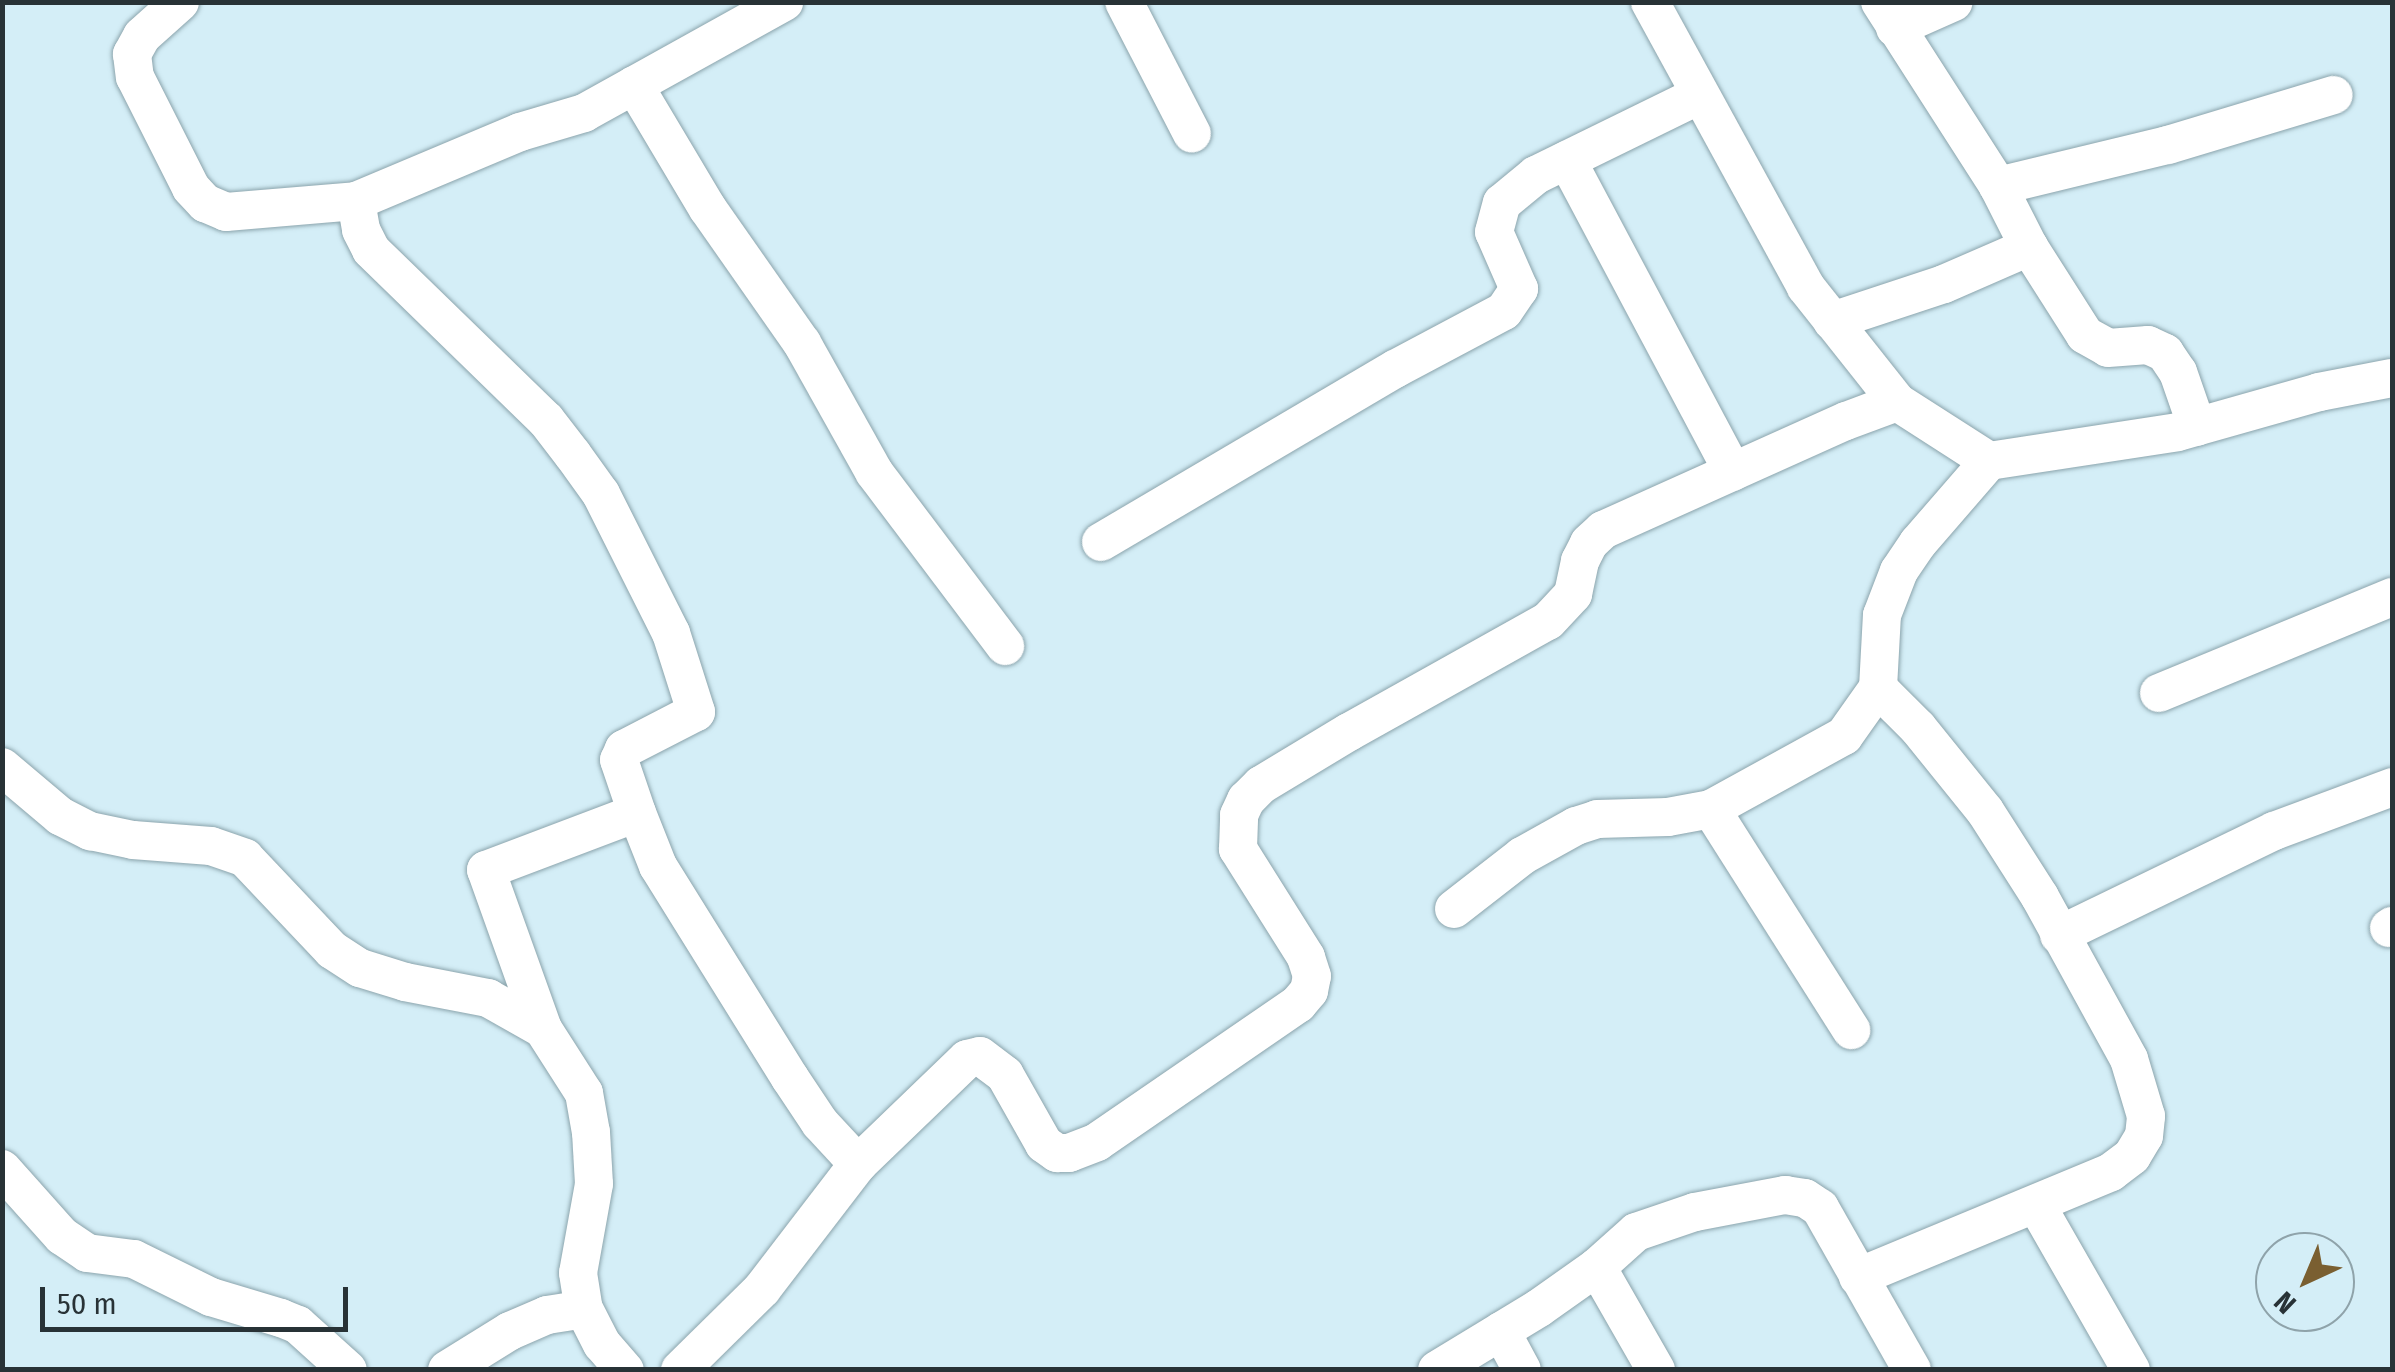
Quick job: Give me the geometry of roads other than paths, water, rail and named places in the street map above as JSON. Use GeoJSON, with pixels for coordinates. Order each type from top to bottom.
{"type":"FeatureCollection","features":[{"type":"Feature","properties":{"kind":"street"},"geometry":{"type":"LineString","coordinates":[[180,2],[142,36],[132,54],[135,77],[191,188],[206,203],[226,212],[356,200],[520,132],[584,113],[784,2]]}},
{"type":"Feature","properties":{"kind":"street"},"geometry":{"type":"LineString","coordinates":[[1124,2],[1192,134]]}},
{"type":"Feature","properties":{"kind":"street"},"geometry":{"type":"LineString","coordinates":[[1650,2],[1764,218],[1832,321],[1898,402],[1989,461]]}},
{"type":"Feature","properties":{"kind":"street"},"geometry":{"type":"LineString","coordinates":[[1954,2],[1888,16],[1998,186],[2029,247],[2085,335],[2097,344],[2148,345],[2164,352],[2178,372],[2197,427]]}},
{"type":"Feature","properties":{"kind":"street"},"geometry":{"type":"LineString","coordinates":[[634,86],[708,209],[802,343],[874,472],[1005,646]]}},
{"type":"Feature","properties":{"kind":"street"},"geometry":{"type":"LineString","coordinates":[[1998,186],[2168,145],[2334,94]]}},
{"type":"Feature","properties":{"kind":"street"},"geometry":{"type":"LineString","coordinates":[[1101,542],[1394,369],[1504,310],[1520,289],[1494,232],[1495,216],[1513,192],[1567,160],[1698,96]]}},
{"type":"Feature","properties":{"kind":"street"},"geometry":{"type":"LineString","coordinates":[[1567,160],[1733,472]]}},
{"type":"Feature","properties":{"kind":"street"},"geometry":{"type":"LineString","coordinates":[[356,200],[361,230],[371,250],[546,420],[600,494],[672,633],[696,712],[624,748],[619,760],[637,813],[658,866],[790,1078],[820,1123],[858,1164]]}},
{"type":"Feature","properties":{"kind":"street"},"geometry":{"type":"LineString","coordinates":[[1832,321],[1944,284],[2029,247]]}},
{"type":"Feature","properties":{"kind":"street"},"geometry":{"type":"LineString","coordinates":[[1454,909],[1522,856],[1576,826],[1597,819],[1668,818],[1712,809],[1844,736],[1878,688],[1882,615],[1899,571],[1918,542],[1989,461],[2197,427],[2319,392],[2392,378]]}},
{"type":"Feature","properties":{"kind":"street"},"geometry":{"type":"LineString","coordinates":[[680,1370],[762,1288],[858,1164],[967,1060],[980,1056],[1006,1074],[1044,1144],[1056,1154],[1069,1153],[1097,1142],[1298,1004],[1309,991],[1312,976],[1306,957],[1238,849],[1239,814],[1246,800],[1262,785],[1349,732],[1548,621],[1573,594],[1588,543],[1603,530],[1898,402]]}},
{"type":"Feature","properties":{"kind":"street"},"geometry":{"type":"LineString","coordinates":[[2159,693],[2392,598]]}},
{"type":"Feature","properties":{"kind":"street"},"geometry":{"type":"LineString","coordinates":[[1858,1277],[2111,1172],[2132,1156],[2144,1136],[2146,1116],[2129,1059],[1986,812],[1918,728],[1878,688]]}},
{"type":"Feature","properties":{"kind":"street"},"geometry":{"type":"LineString","coordinates":[[2,767],[60,816],[90,830],[133,840],[211,846],[244,858],[332,950],[360,968],[405,982],[488,998],[543,1029]]}},
{"type":"Feature","properties":{"kind":"street"},"geometry":{"type":"LineString","coordinates":[[2060,935],[2274,831],[2392,787]]}},
{"type":"Feature","properties":{"kind":"street"},"geometry":{"type":"LineString","coordinates":[[1712,809],[1851,1030]]}},
{"type":"Feature","properties":{"kind":"street"},"geometry":{"type":"LineString","coordinates":[[625,1370],[602,1344],[584,1310],[578,1273],[594,1184],[584,1093],[543,1029],[486,870],[637,813]]}},
{"type":"Feature","properties":{"kind":"street"},"geometry":{"type":"LineString","coordinates":[[2,1169],[74,1245],[87,1253],[134,1259],[210,1297],[298,1325],[348,1370]]}},
{"type":"Feature","properties":{"kind":"street"},"geometry":{"type":"LineString","coordinates":[[1437,1370],[1598,1267],[1618,1246],[1658,1222],[1785,1194],[1806,1198],[1820,1208],[1912,1370]]}},
{"type":"Feature","properties":{"kind":"street"},"geometry":{"type":"LineString","coordinates":[[2036,1206],[2131,1370]]}},
{"type":"Feature","properties":{"kind":"street"},"geometry":{"type":"LineString","coordinates":[[1598,1267],[1656,1370]]}},
{"type":"Feature","properties":{"kind":"street"},"geometry":{"type":"LineString","coordinates":[[447,1370],[510,1331],[547,1315],[584,1310]]}},
{"type":"Feature","properties":{"kind":"street"},"geometry":{"type":"LineString","coordinates":[[1501,1331],[1522,1370]]}}]}
